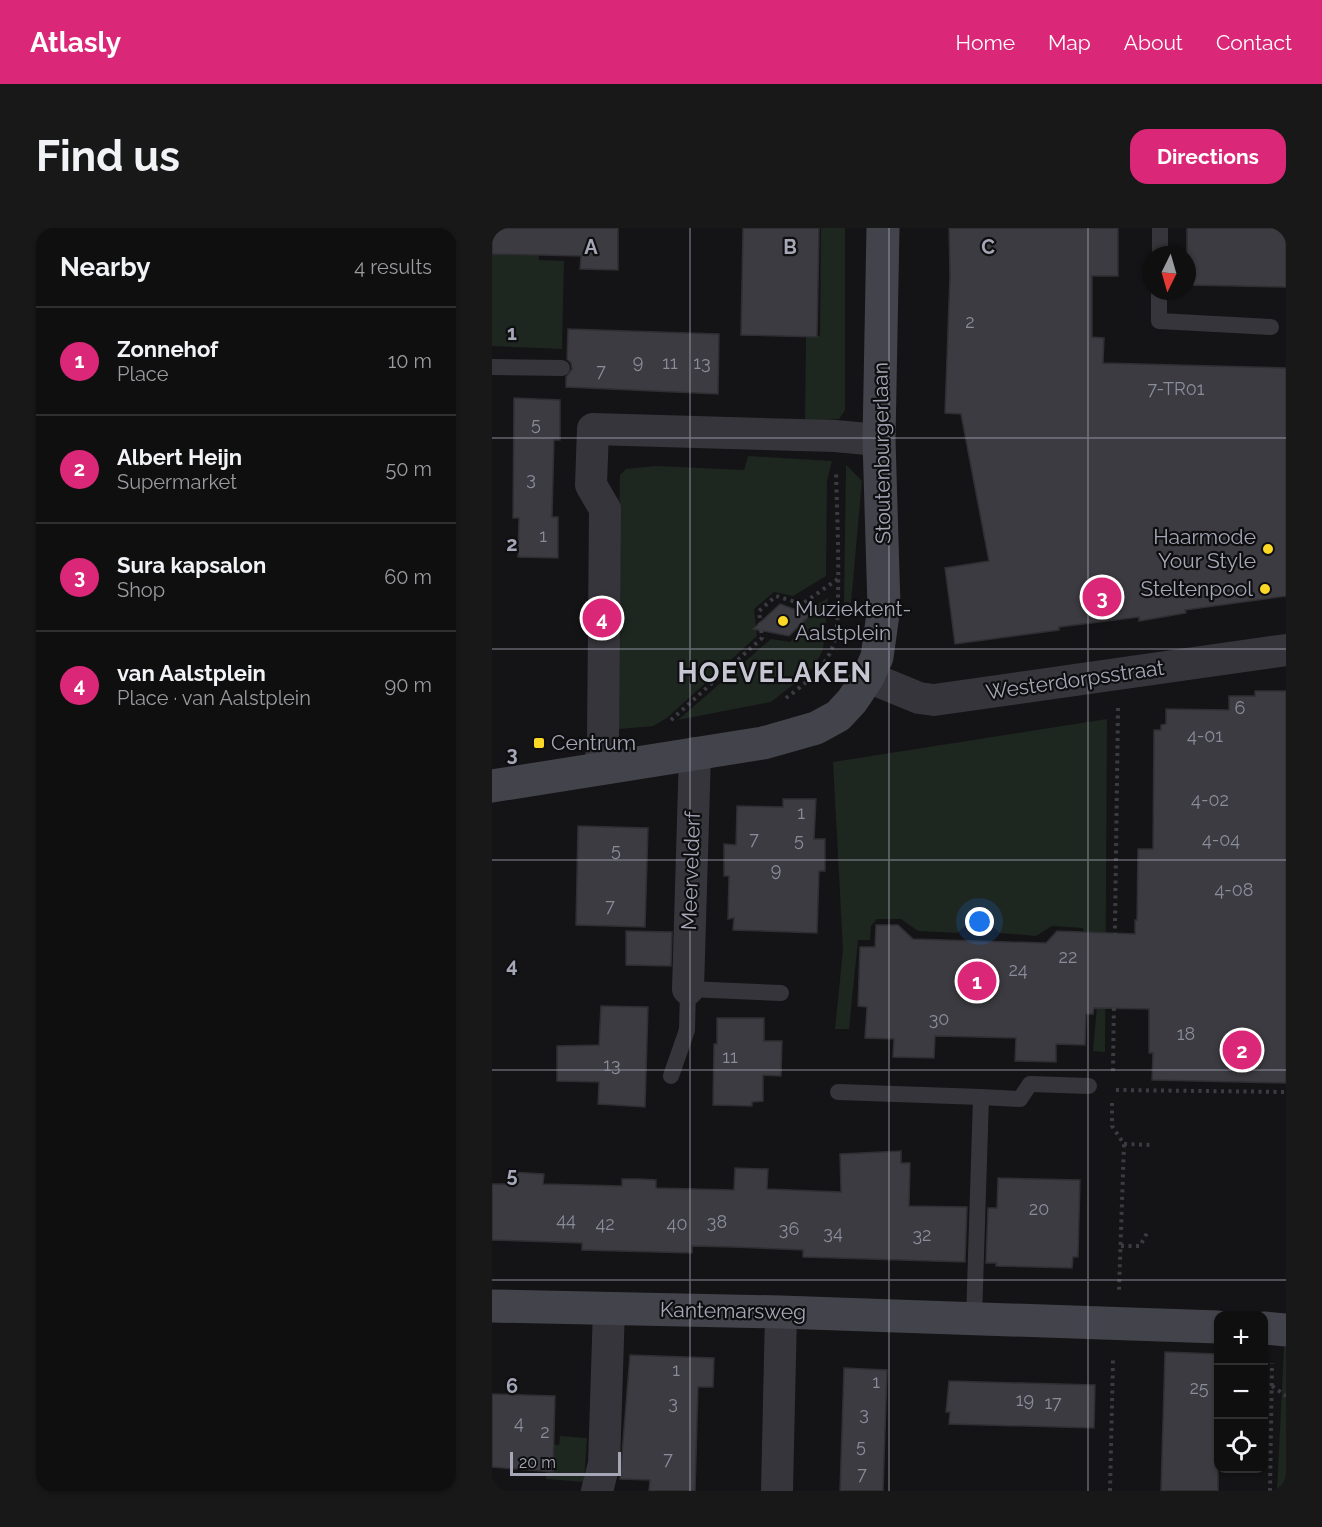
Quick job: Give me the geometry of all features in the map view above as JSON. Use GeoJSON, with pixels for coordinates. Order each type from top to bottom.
{"type":"FeatureCollection","features":[{"type":"Feature","properties":{"kind":"street","name":"Stoutenburgerlaan"},"geometry":{"type":"LineString","coordinates":[[492,786],[763,742],[816,728],[838,716],[852,701],[877,657],[884,607],[879,440],[883,228]]}},
{"type":"Feature","properties":{"kind":"street"},"geometry":{"type":"LineString","coordinates":[[600,769],[603,739],[605,509],[591,485],[593,429],[835,436],[879,440]]}},
{"type":"Feature","properties":{"kind":"street","name":"Westerdorpsstraat"},"geometry":{"type":"LineString","coordinates":[[868,676],[919,698],[934,700],[1286,650]]}},
{"type":"Feature","properties":{"kind":"street","name":"Meervelderf"},"geometry":{"type":"LineString","coordinates":[[688,989],[695,753]]}},
{"type":"Feature","properties":{"kind":"street","name":"Kantemarsweg"},"geometry":{"type":"LineString","coordinates":[[492,1306],[781,1312],[1214,1327]]}},
{"type":"Feature","properties":{"kind":"street"},"geometry":{"type":"LineString","coordinates":[[597,1491],[604,1464],[609,1308]]}},
{"type":"Feature","properties":{"kind":"street"},"geometry":{"type":"LineString","coordinates":[[777,1491],[781,1312]]}},
{"type":"Feature","properties":{"kind":"lane"},"geometry":{"type":"LineString","coordinates":[[1160,228],[1160,246]]}},
{"type":"Feature","properties":{"kind":"lane"},"geometry":{"type":"LineString","coordinates":[[1159,300],[1159,321],[1271,327]]}},
{"type":"Feature","properties":{"kind":"lane"},"geometry":{"type":"LineString","coordinates":[[492,367],[562,368]]}},
{"type":"Feature","properties":{"kind":"lane"},"geometry":{"type":"LineString","coordinates":[[671,1076],[687,1030],[688,989],[781,993]]}},
{"type":"Feature","properties":{"kind":"lane"},"geometry":{"type":"LineString","coordinates":[[838,1092],[1020,1099],[1030,1084],[1089,1086]]}},
{"type":"Feature","properties":{"kind":"lane"},"geometry":{"type":"LineString","coordinates":[[974,1319],[981,1097]]}},
{"type":"Feature","properties":{"kind":"path"},"geometry":{"type":"LineString","coordinates":[[782,701],[814,674],[834,643],[838,617],[839,578],[835,436]]}},
{"type":"Feature","properties":{"kind":"path"},"geometry":{"type":"LineString","coordinates":[[670,721],[762,638],[759,611],[776,596],[802,604],[839,578]]}},
{"type":"Feature","properties":{"kind":"path"},"geometry":{"type":"LineString","coordinates":[[1113,1075],[1119,718],[1114,673]]}},
{"type":"Feature","properties":{"kind":"path"},"geometry":{"type":"LineString","coordinates":[[1110,1491],[1112,1367],[1121,1246],[1124,1143],[1112,1126],[1113,1082]]}},
{"type":"Feature","properties":{"kind":"path"},"geometry":{"type":"LineString","coordinates":[[1112,1090],[1286,1092]]}},
{"type":"Feature","properties":{"kind":"path"},"geometry":{"type":"LineString","coordinates":[[1124,1143],[1152,1145]]}},
{"type":"Feature","properties":{"kind":"path"},"geometry":{"type":"LineString","coordinates":[[1121,1246],[1140,1246],[1147,1233]]}},
{"type":"Feature","properties":{"kind":"path"},"geometry":{"type":"LineString","coordinates":[[1270,1491],[1274,1329]]}},
{"type":"Feature","properties":{"kind":"path"},"geometry":{"type":"LineString","coordinates":[[1271,1386],[1286,1396]]}},
{"type":"Feature","properties":{"kind":"shaded area"},"geometry":{"type":"Polygon","coordinates":[[[492,228],[538,228],[539,260],[564,261],[562,349],[492,346],[492,228]]]}},
{"type":"Feature","properties":{"kind":"shaded area"},"geometry":{"type":"Polygon","coordinates":[[[821,228],[845,228],[845,410],[839,419],[805,422],[806,336],[820,336],[821,228]]]}},
{"type":"Feature","properties":{"kind":"shaded area"},"geometry":{"type":"Polygon","coordinates":[[[748,456],[832,461],[827,481],[826,576],[793,596],[774,592],[754,609],[757,636],[667,718],[653,726],[619,729],[616,725],[620,475],[626,469],[656,466],[744,470],[748,456]]]}},
{"type":"Feature","properties":{"kind":"shaded area"},"geometry":{"type":"Polygon","coordinates":[[[846,465],[862,481],[851,603],[844,602],[846,465]]]}},
{"type":"Feature","properties":{"kind":"shaded area"},"geometry":{"type":"Polygon","coordinates":[[[828,598],[823,650],[813,668],[794,684],[771,702],[678,720],[771,639],[790,642],[803,628],[804,612],[828,598]]]}},
{"type":"Feature","properties":{"kind":"shaded area"},"geometry":{"type":"Polygon","coordinates":[[[1107,719],[1105,1052],[1093,1051],[1102,950],[1086,937],[1083,928],[1052,926],[1036,936],[1000,933],[979,915],[957,933],[918,931],[901,919],[877,919],[871,926],[870,940],[858,940],[849,1029],[835,1029],[843,950],[833,762],[1107,719]]]}},
{"type":"Feature","properties":{"kind":"shaded area"},"geometry":{"type":"Polygon","coordinates":[[[1284,1347],[1286,1347],[1286,1491],[1277,1491],[1284,1347]]]}},
{"type":"Feature","properties":{"kind":"shaded area"},"geometry":{"type":"Polygon","coordinates":[[[560,1436],[587,1438],[584,1482],[546,1479],[549,1444],[559,1445],[560,1436]]]}},
{"type":"Feature","properties":{"kind":"building"},"geometry":{"type":"Polygon","coordinates":[[[492,228],[618,228],[618,270],[580,269],[581,256],[492,254],[492,228]]]}},
{"type":"Feature","properties":{"kind":"building"},"geometry":{"type":"Polygon","coordinates":[[[743,228],[819,228],[817,337],[741,335],[743,228]]]}},
{"type":"Feature","properties":{"kind":"building"},"geometry":{"type":"Polygon","coordinates":[[[949,228],[1118,228],[1118,276],[1092,276],[1092,337],[1104,338],[1103,363],[1286,368],[1286,596],[1185,610],[1186,613],[1139,621],[1139,617],[955,644],[945,568],[989,561],[961,414],[945,413],[950,275],[949,228]]]}},
{"type":"Feature","properties":{"kind":"building"},"geometry":{"type":"Polygon","coordinates":[[[1187,228],[1286,228],[1286,287],[1196,285],[1196,246],[1187,246],[1187,228]]]}},
{"type":"Feature","properties":{"kind":"building"},"geometry":{"type":"Polygon","coordinates":[[[568,329],[719,334],[718,394],[566,387],[566,377],[572,369],[567,359],[568,329]]]}},
{"type":"Feature","properties":{"kind":"building"},"geometry":{"type":"Polygon","coordinates":[[[514,398],[560,400],[560,440],[554,440],[552,517],[558,517],[558,558],[518,557],[519,518],[513,518],[514,398]]]}},
{"type":"Feature","properties":{"kind":"building","name":"Muziektent- Aalstplein"},"geometry":{"type":"Polygon","coordinates":[[[780,604],[810,615],[789,636],[753,629],[780,604]]]}},
{"type":"Feature","properties":{"kind":"building"},"geometry":{"type":"Polygon","coordinates":[[[1255,691],[1286,691],[1286,1083],[1152,1080],[1153,1053],[1149,1053],[1149,1009],[1094,1008],[1093,1014],[1086,1014],[1085,1045],[1056,1044],[1056,1062],[1015,1061],[1016,1038],[935,1036],[934,1058],[893,1057],[894,1039],[865,1038],[867,1007],[858,1006],[860,947],[875,947],[876,925],[898,925],[913,939],[1046,943],[1057,931],[1135,934],[1138,849],[1153,849],[1154,730],[1161,730],[1161,725],[1166,724],[1166,709],[1229,710],[1229,696],[1255,696],[1255,691]]]}},
{"type":"Feature","properties":{"kind":"building"},"geometry":{"type":"Polygon","coordinates":[[[783,799],[816,799],[814,839],[825,839],[825,871],[819,871],[817,933],[733,930],[734,918],[728,919],[729,876],[724,876],[724,844],[736,845],[737,806],[783,807],[783,799]]]}},
{"type":"Feature","properties":{"kind":"building"},"geometry":{"type":"Polygon","coordinates":[[[578,826],[648,828],[645,927],[576,925],[578,826]]]}},
{"type":"Feature","properties":{"kind":"building"},"geometry":{"type":"Polygon","coordinates":[[[626,931],[672,932],[671,966],[626,965],[626,931]]]}},
{"type":"Feature","properties":{"kind":"building"},"geometry":{"type":"Polygon","coordinates":[[[601,1006],[648,1007],[645,1107],[598,1104],[599,1082],[557,1081],[557,1046],[599,1045],[601,1006]]]}},
{"type":"Feature","properties":{"kind":"building"},"geometry":{"type":"Polygon","coordinates":[[[717,1018],[764,1018],[764,1041],[782,1041],[781,1076],[763,1075],[763,1101],[752,1102],[752,1106],[713,1105],[714,1044],[717,1044],[717,1018]]]}},
{"type":"Feature","properties":{"kind":"building"},"geometry":{"type":"Polygon","coordinates":[[[901,1151],[901,1163],[910,1163],[909,1206],[967,1207],[965,1262],[803,1257],[803,1250],[732,1247],[692,1246],[692,1253],[582,1250],[582,1243],[492,1240],[492,1184],[512,1184],[512,1172],[544,1174],[543,1184],[622,1186],[622,1179],[639,1179],[656,1180],[656,1188],[734,1190],[735,1168],[768,1169],[767,1189],[841,1192],[840,1154],[901,1151]]]}},
{"type":"Feature","properties":{"kind":"building"},"geometry":{"type":"Polygon","coordinates":[[[998,1178],[1080,1180],[1078,1257],[1073,1257],[1072,1268],[996,1266],[996,1263],[986,1263],[988,1208],[997,1208],[998,1178]]]}},
{"type":"Feature","properties":{"kind":"building"},"geometry":{"type":"Polygon","coordinates":[[[1165,1352],[1214,1354],[1214,1473],[1218,1473],[1218,1491],[1161,1491],[1165,1352]]]}},
{"type":"Feature","properties":{"kind":"building"},"geometry":{"type":"Polygon","coordinates":[[[630,1355],[714,1358],[713,1387],[698,1387],[695,1491],[649,1491],[650,1480],[620,1479],[630,1355]]]}},
{"type":"Feature","properties":{"kind":"building"},"geometry":{"type":"Polygon","coordinates":[[[844,1368],[887,1370],[883,1491],[840,1491],[844,1368]]]}},
{"type":"Feature","properties":{"kind":"building"},"geometry":{"type":"Polygon","coordinates":[[[949,1381],[1095,1385],[1094,1428],[949,1424],[950,1412],[946,1412],[949,1381]]]}},
{"type":"Feature","properties":{"kind":"building"},"geometry":{"type":"Polygon","coordinates":[[[492,1394],[555,1396],[553,1472],[492,1467],[492,1394]]]}},
{"type":"Feature","properties":{"kind":"place","name":"Haarmode Your Style"},"geometry":{"type":"Point","coordinates":[1268,549]}},
{"type":"Feature","properties":{"kind":"place","name":"Steltenpool"},"geometry":{"type":"Point","coordinates":[1265,589]}},
{"type":"Feature","properties":{"kind":"place","name":"Sura kapsalon"},"geometry":{"type":"Point","coordinates":[1102,597]}},
{"type":"Feature","properties":{"kind":"place","name":"van Aalstplein"},"geometry":{"type":"Point","coordinates":[602,618]}},
{"type":"Feature","properties":{"kind":"place","name":"Muziektent- Aalstplein"},"geometry":{"type":"Point","coordinates":[783,621]}},
{"type":"Feature","properties":{"kind":"place","name":"Centrum"},"geometry":{"type":"Point","coordinates":[539,743]}},
{"type":"Feature","properties":{"kind":"place","name":"Zonnehof"},"geometry":{"type":"Point","coordinates":[977,981]}},
{"type":"Feature","properties":{"kind":"place","name":"Albert Heijn"},"geometry":{"type":"Point","coordinates":[1242,1050]}},
{"type":"Feature","properties":{"kind":"district","name":"HOEVELAKEN"},"geometry":{"type":"Point","coordinates":[775,673]}}]}
